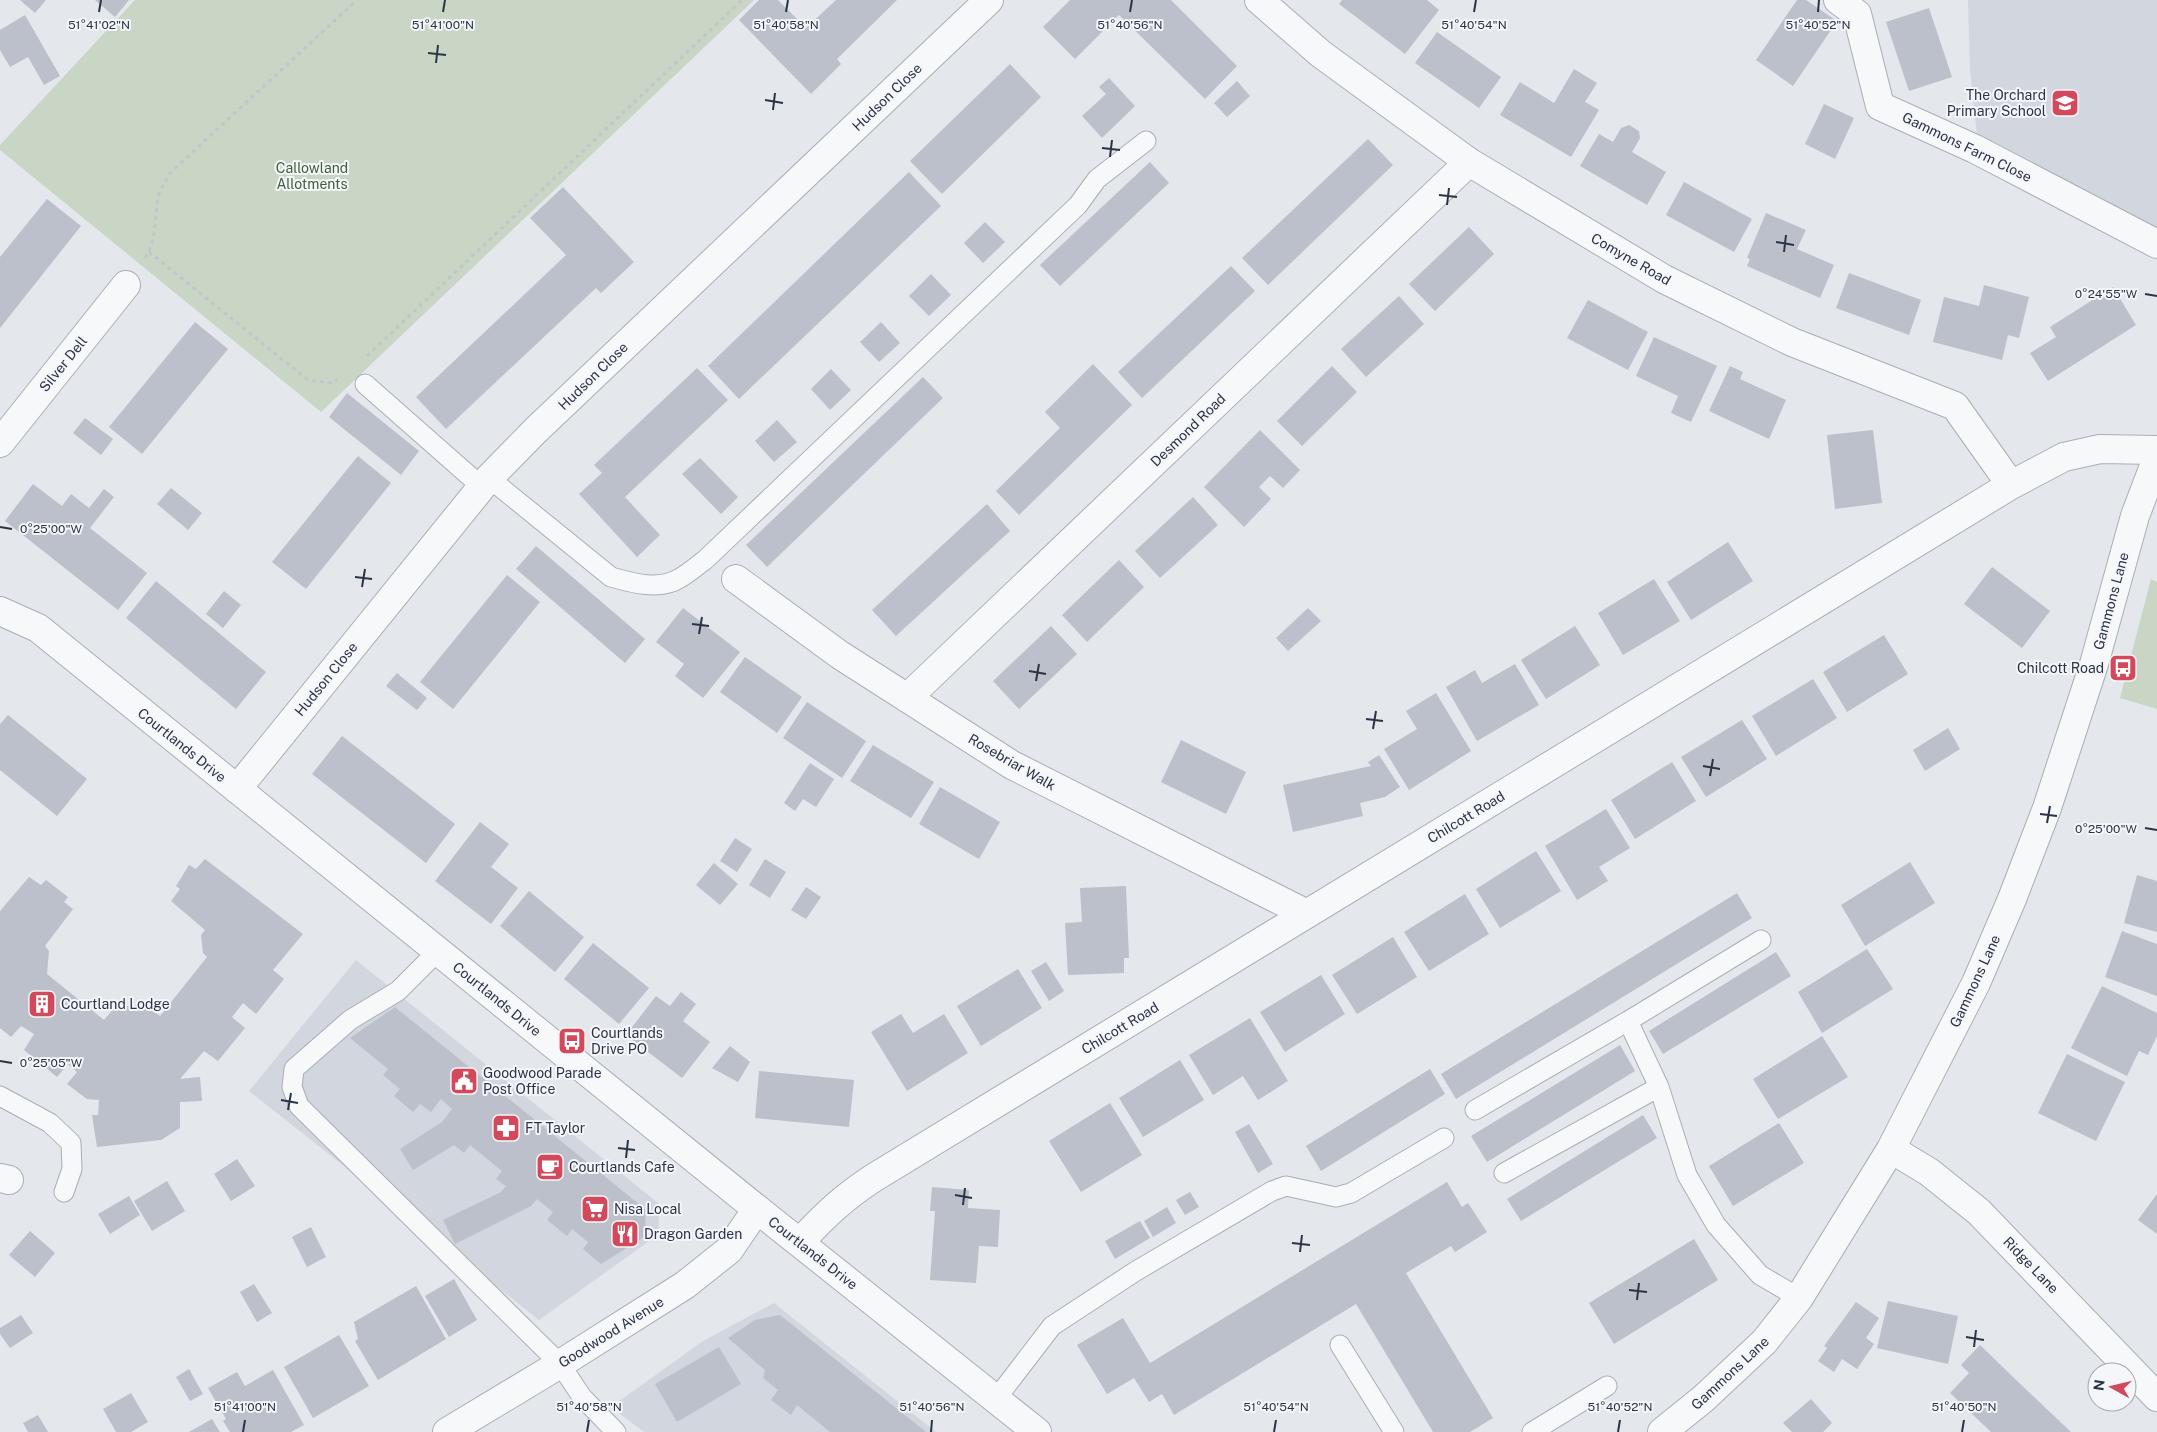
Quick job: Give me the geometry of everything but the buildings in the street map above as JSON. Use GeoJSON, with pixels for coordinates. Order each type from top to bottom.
{"type":"FeatureCollection","features":[{"type":"Feature","properties":{"kind":"street","name":"Hudson Close"},"geometry":{"type":"LineString","coordinates":[[237,789],[485,483],[536,430],[989,0]]}},
{"type":"Feature","properties":{"kind":"street","name":"Comyne Road"},"geometry":{"type":"LineString","coordinates":[[1259,0],[1321,54],[1469,162],[1664,279],[1792,342],[1955,406],[2011,485]]}},
{"type":"Feature","properties":{"kind":"street","name":"Gammons Farm Close"},"geometry":{"type":"LineString","coordinates":[[1838,0],[1856,14],[1880,106],[1976,149],[2157,244]]}},
{"type":"Feature","properties":{"kind":"street","name":"Desmond Road"},"geometry":{"type":"LineString","coordinates":[[907,698],[1469,162]]}},
{"type":"Feature","properties":{"kind":"street","name":"Silver Dell"},"geometry":{"type":"LineString","coordinates":[[0,443],[126,285]]}},
{"type":"Feature","properties":{"kind":"street","name":"Chilcott Road"},"geometry":{"type":"LineString","coordinates":[[800,1242],[828,1212],[848,1195],[868,1182],[2011,485],[2064,457],[2100,449],[2157,450]]}},
{"type":"Feature","properties":{"kind":"street","name":"Gammons Lane"},"geometry":{"type":"LineString","coordinates":[[1662,1432],[1703,1399],[1764,1342],[1799,1298],[1891,1149],[1976,983],[2012,899],[2067,748],[2094,664],[2135,516],[2157,458]]}},
{"type":"Feature","properties":{"kind":"street","name":"Rosebriar Walk"},"geometry":{"type":"LineString","coordinates":[[736,579],[840,655],[1012,765],[1307,914]]}},
{"type":"Feature","properties":{"kind":"street","name":"Courtlands Drive"},"geometry":{"type":"LineString","coordinates":[[0,611],[38,628],[757,1210],[800,1242],[1037,1432]]}},
{"type":"Feature","properties":{"kind":"street","name":"Ridge Lane"},"geometry":{"type":"LineString","coordinates":[[1891,1149],[1930,1172],[1979,1212],[2157,1397]]}},
{"type":"Feature","properties":{"kind":"street","name":"Goodwood Avenue"},"geometry":{"type":"LineString","coordinates":[[447,1432],[686,1285],[729,1250],[757,1210]]}},
{"type":"Feature","properties":{"kind":"lane"},"geometry":{"type":"LineString","coordinates":[[365,384],[485,483],[610,577],[636,584],[658,585],[679,580],[706,559],[1078,206],[1097,179],[1146,141]]}},
{"type":"Feature","properties":{"kind":"lane"},"geometry":{"type":"LineString","coordinates":[[1475,1110],[1628,1021],[1761,940]]}},
{"type":"Feature","properties":{"kind":"lane"},"geometry":{"type":"LineString","coordinates":[[438,951],[398,991],[350,1020],[294,1069],[292,1087],[298,1106],[560,1364],[582,1397],[616,1432]]}},
{"type":"Feature","properties":{"kind":"lane"},"geometry":{"type":"LineString","coordinates":[[1628,1021],[1659,1087],[1687,1175],[1716,1225],[1760,1275],[1799,1298]]}},
{"type":"Feature","properties":{"kind":"lane"},"geometry":{"type":"LineString","coordinates":[[1504,1173],[1659,1087]]}},
{"type":"Feature","properties":{"kind":"lane"},"geometry":{"type":"LineString","coordinates":[[0,1096],[50,1123],[71,1143],[72,1169],[64,1192]]}},
{"type":"Feature","properties":{"kind":"lane"},"geometry":{"type":"LineString","coordinates":[[996,1399],[1052,1326],[1136,1271],[1272,1191],[1286,1186],[1336,1197],[1351,1193],[1444,1138]]}},
{"type":"Feature","properties":{"kind":"lane"},"geometry":{"type":"LineString","coordinates":[[1340,1345],[1394,1432]]}},
{"type":"Feature","properties":{"kind":"lane"},"geometry":{"type":"LineString","coordinates":[[1532,1432],[1607,1386]]}},
{"type":"Feature","properties":{"kind":"path"},"geometry":{"type":"LineString","coordinates":[[126,285],[149,252],[155,232],[158,196],[170,173],[357,0]]}},
{"type":"Feature","properties":{"kind":"path"},"geometry":{"type":"LineString","coordinates":[[361,362],[742,0]]}},
{"type":"Feature","properties":{"kind":"path"},"geometry":{"type":"LineString","coordinates":[[149,252],[308,380],[331,383],[338,379]]}},
{"type":"Feature","properties":{"kind":"shaded area","name":"The Orchard Primary School"},"geometry":{"type":"Polygon","coordinates":[[[1968,0],[2157,0],[2157,228],[1977,135],[1970,70],[1968,0]]]}},
{"type":"Feature","properties":{"kind":"shaded area"},"geometry":{"type":"Polygon","coordinates":[[[356,960],[658,1203],[659,1234],[539,1320],[249,1091],[356,960]]]}},
{"type":"Feature","properties":{"kind":"shaded area"},"geometry":{"type":"Polygon","coordinates":[[[774,1303],[936,1432],[644,1432],[611,1407],[703,1341],[774,1303]]]}},
{"type":"Feature","properties":{"kind":"green space","name":"Callowland Allotments"},"geometry":{"type":"Polygon","coordinates":[[[135,0],[754,0],[321,412],[0,150],[0,145],[135,0]]]}},
{"type":"Feature","properties":{"kind":"green space"},"geometry":{"type":"Polygon","coordinates":[[[2151,579],[2157,582],[2157,709],[2120,698],[2151,579]]]}},
{"type":"Feature","properties":{"kind":"place","name":"The Orchard Primary School"},"geometry":{"type":"Point","coordinates":[2065,103]}},
{"type":"Feature","properties":{"kind":"place","name":"Chilcott Road"},"geometry":{"type":"Point","coordinates":[2123,668]}},
{"type":"Feature","properties":{"kind":"place","name":"Courtland Lodge"},"geometry":{"type":"Point","coordinates":[42,1004]}},
{"type":"Feature","properties":{"kind":"place","name":"Courtlands Drive PO"},"geometry":{"type":"Point","coordinates":[572,1041]}},
{"type":"Feature","properties":{"kind":"place","name":"Goodwood Parade Post Office"},"geometry":{"type":"Point","coordinates":[464,1081]}},
{"type":"Feature","properties":{"kind":"place","name":"FT Taylor"},"geometry":{"type":"Point","coordinates":[506,1128]}},
{"type":"Feature","properties":{"kind":"place","name":"Courtlands Cafe"},"geometry":{"type":"Point","coordinates":[550,1167]}},
{"type":"Feature","properties":{"kind":"place","name":"Nisa Local"},"geometry":{"type":"Point","coordinates":[595,1209]}},
{"type":"Feature","properties":{"kind":"place","name":"Dragon Garden"},"geometry":{"type":"Point","coordinates":[625,1234]}}]}
